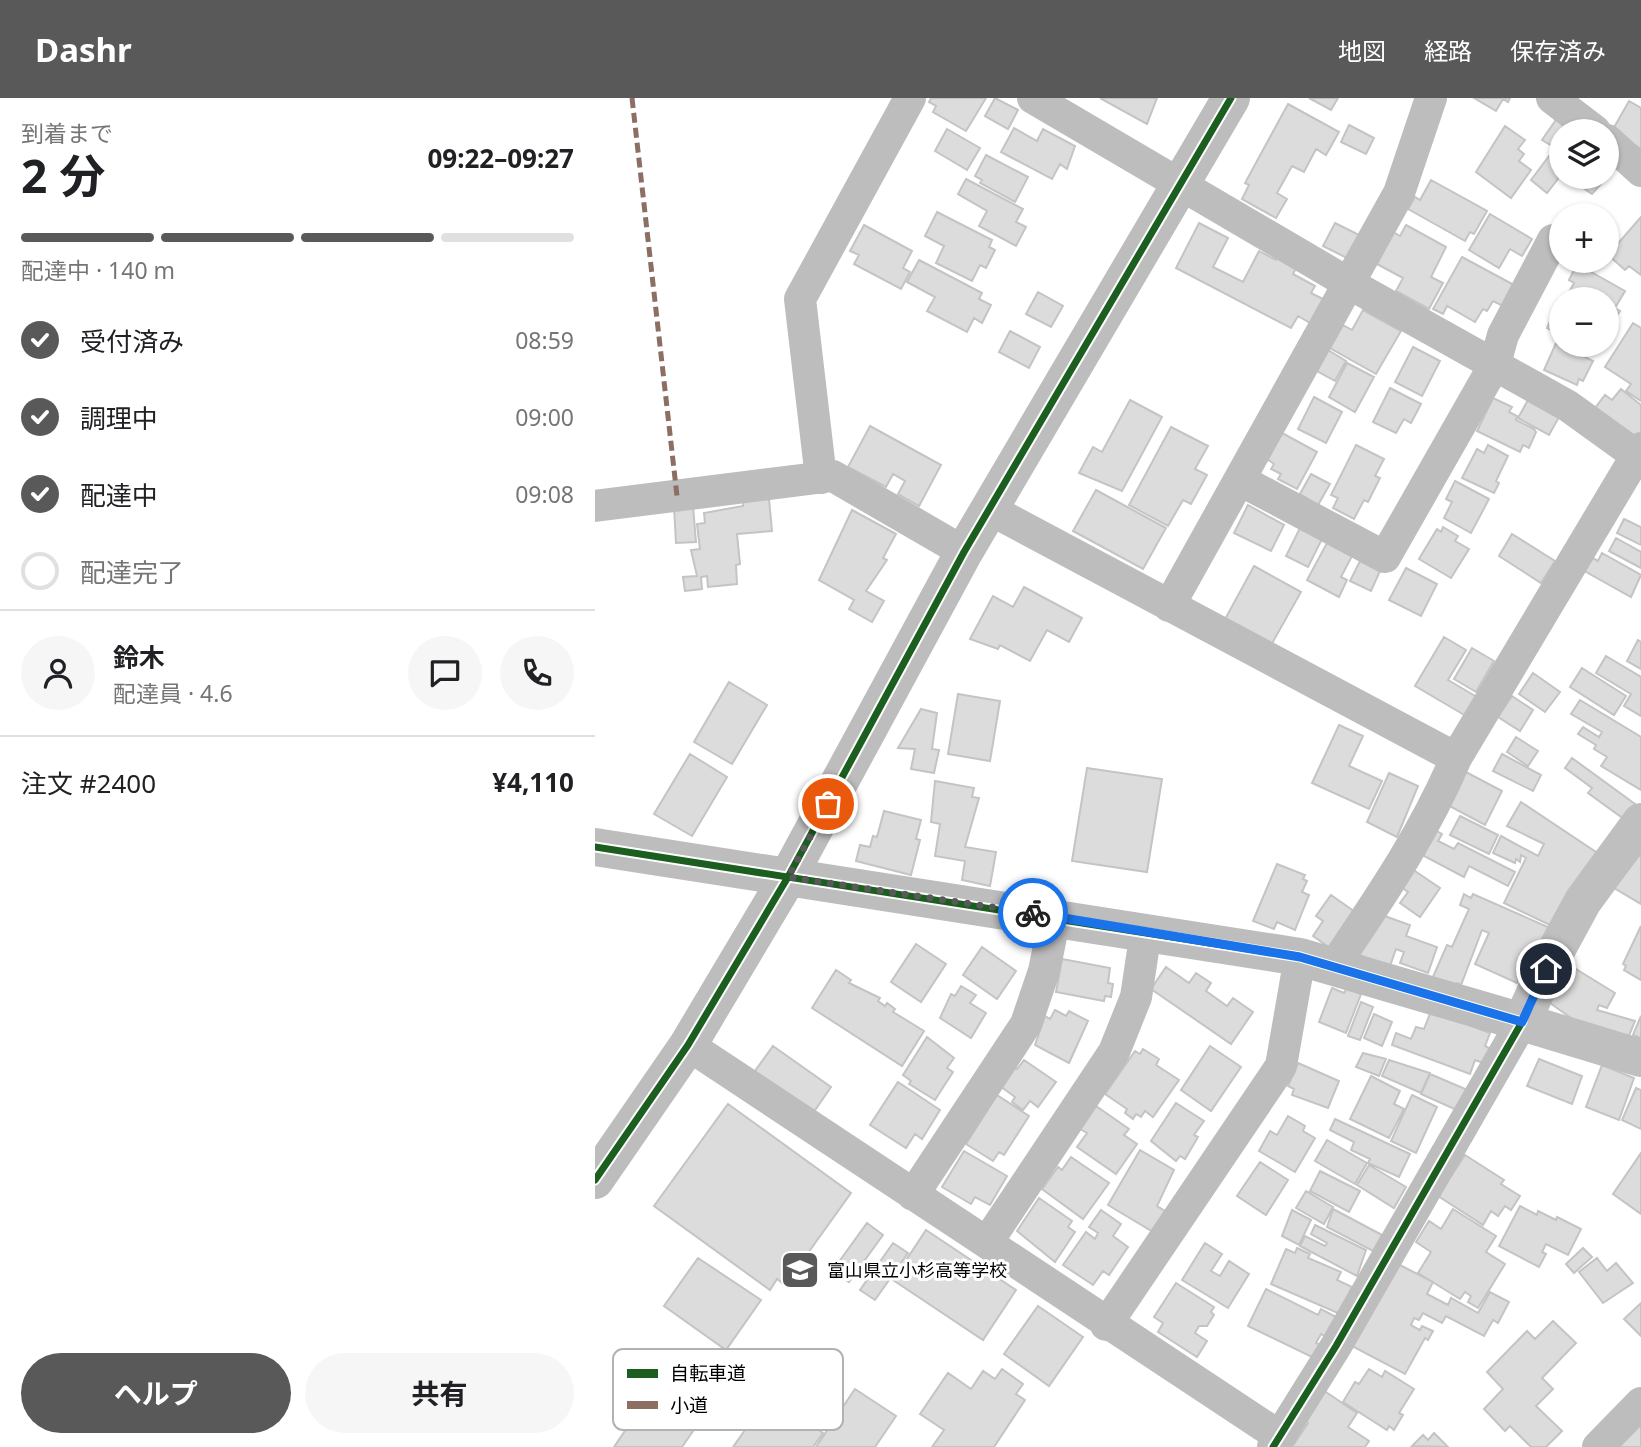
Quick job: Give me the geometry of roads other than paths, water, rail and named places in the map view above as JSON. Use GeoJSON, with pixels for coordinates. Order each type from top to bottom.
{"type":"FeatureCollection","features":[{"type":"Feature","properties":{"kind":"main road"},"geometry":{"type":"LineString","coordinates":[[1641,822],[1583,901],[1546,969],[1522,1022],[1641,1058]]}},
{"type":"Feature","properties":{"kind":"street"},"geometry":{"type":"LineString","coordinates":[[821,478],[800,299],[910,98]]}},
{"type":"Feature","properties":{"kind":"street"},"geometry":{"type":"LineString","coordinates":[[1033,98],[1350,284],[1568,406],[1638,452],[1456,758],[1434,811],[1317,962],[1281,1066],[1106,1325]]}},
{"type":"Feature","properties":{"kind":"street"},"geometry":{"type":"LineString","coordinates":[[595,1180],[688,1045],[788,877],[964,552],[1183,184],[1231,98]]}},
{"type":"Feature","properties":{"kind":"street"},"geometry":{"type":"LineString","coordinates":[[1169,606],[1399,193],[1431,98]]}},
{"type":"Feature","properties":{"kind":"street"},"geometry":{"type":"LineString","coordinates":[[1552,98],[1579,119]]}},
{"type":"Feature","properties":{"kind":"street"},"geometry":{"type":"LineString","coordinates":[[1619,151],[1641,172]]}},
{"type":"Feature","properties":{"kind":"street"},"geometry":{"type":"LineString","coordinates":[[1240,480],[1385,557],[1495,364],[1503,335],[1549,248]]}},
{"type":"Feature","properties":{"kind":"street"},"geometry":{"type":"LineString","coordinates":[[595,506],[833,476],[964,552]]}},
{"type":"Feature","properties":{"kind":"street"},"geometry":{"type":"LineString","coordinates":[[989,509],[1456,758]]}},
{"type":"Feature","properties":{"kind":"street"},"geometry":{"type":"LineString","coordinates":[[595,848],[1146,931],[1317,962],[1522,1022],[1336,1346],[1276,1442],[988,1241],[913,1195],[688,1045]]}},
{"type":"Feature","properties":{"kind":"street"},"geometry":{"type":"LineString","coordinates":[[913,1195],[1026,1024],[1044,971],[1055,917]]}},
{"type":"Feature","properties":{"kind":"street"},"geometry":{"type":"LineString","coordinates":[[988,1241],[1114,1052],[1136,997],[1146,931]]}},
{"type":"Feature","properties":{"kind":"street"},"geometry":{"type":"LineString","coordinates":[[1598,1447],[1641,1403]]}},
{"type":"Feature","properties":{"kind":"place","name":"富山県立小杉高等学校"},"geometry":{"type":"Point","coordinates":[800,1270]}}]}
